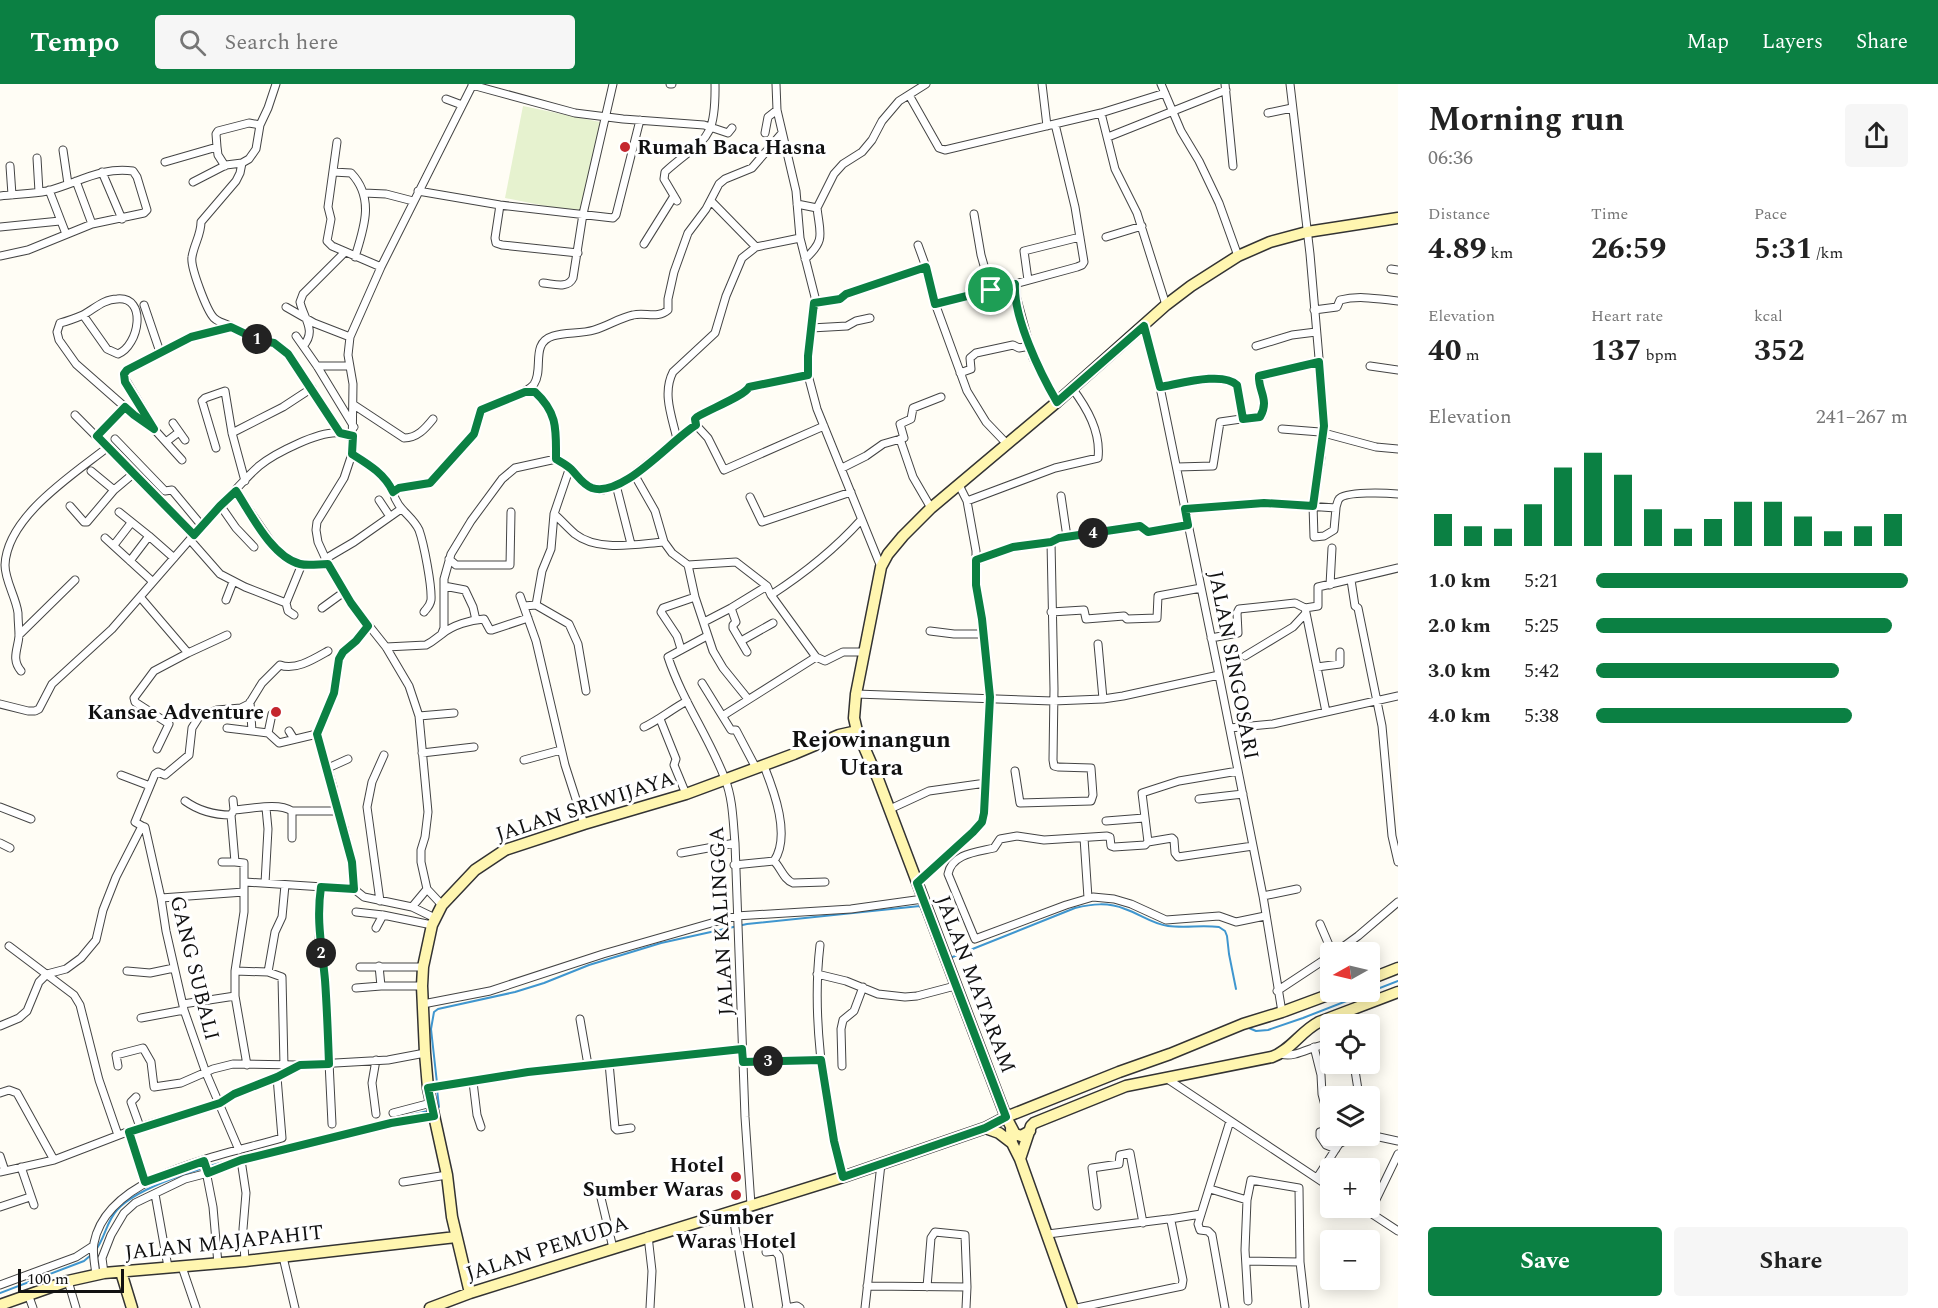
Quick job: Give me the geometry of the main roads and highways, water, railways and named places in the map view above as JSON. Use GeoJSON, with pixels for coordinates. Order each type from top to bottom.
{"type":"FeatureCollection","features":[{"type":"Feature","properties":{"kind":"main road","name":"JALAN MATARAM"},"geometry":{"type":"LineString","coordinates":[[1012,1143],[1011,1129],[955,986],[890,809],[857,731],[854,718],[863,652],[881,567],[888,554],[903,536],[931,508],[1057,402],[1166,304],[1238,256],[1270,242],[1307,232],[1398,218]]}},
{"type":"Feature","properties":{"kind":"main road","name":"JALAN SRIWIJAYA"},"geometry":{"type":"LineString","coordinates":[[470,1293],[456,1237],[447,1175],[428,1088],[425,1053],[423,967],[433,922],[441,904],[475,870],[505,850],[686,794],[839,735],[857,731]]}},
{"type":"Feature","properties":{"kind":"main road"},"geometry":{"type":"LineString","coordinates":[[1380,975],[1398,968]]}},
{"type":"Feature","properties":{"kind":"main road"},"geometry":{"type":"LineString","coordinates":[[1020,1159],[1032,1125],[1126,1086],[1281,1054],[1309,1027],[1398,992]]}},
{"type":"Feature","properties":{"kind":"main road","name":"JALAN PEMUDA"},"geometry":{"type":"LineString","coordinates":[[437,1306],[470,1293],[648,1236],[843,1177],[985,1128],[1018,1112],[1243,1024],[1320,998]]}},
{"type":"Feature","properties":{"kind":"main road"},"geometry":{"type":"LineString","coordinates":[[985,1128],[999,1133],[1012,1143],[1075,1308]]}},
{"type":"Feature","properties":{"kind":"main road"},"geometry":{"type":"LineString","coordinates":[[1011,1129],[1018,1136],[1025,1136],[1030,1131]]}},
{"type":"Feature","properties":{"kind":"main road","name":"JALAN MAJAPAHIT"},"geometry":{"type":"LineString","coordinates":[[0,1305],[68,1281],[100,1274],[218,1264],[456,1237]]}},
{"type":"Feature","properties":{"kind":"main road"},"geometry":{"type":"LineString","coordinates":[[121,1272],[132,1308]]}},
{"type":"Feature","properties":{"kind":"waterway"},"geometry":{"type":"LineString","coordinates":[[950,958],[1075,908],[1106,905],[1125,909],[1162,925],[1219,927],[1225,931],[1227,936],[1236,989]]}},
{"type":"Feature","properties":{"kind":"waterway"},"geometry":{"type":"LineString","coordinates":[[437,1083],[431,1029],[434,1012],[438,1009],[515,992],[589,965],[661,943],[747,924],[920,906],[924,915]]}},
{"type":"Feature","properties":{"kind":"waterway"},"geometry":{"type":"LineString","coordinates":[[1249,1028],[1256,1031],[1268,1030],[1398,981]]}},
{"type":"Feature","properties":{"kind":"waterway"},"geometry":{"type":"LineString","coordinates":[[436,1108],[439,1107],[437,1089]]}},
{"type":"Feature","properties":{"kind":"waterway"},"geometry":{"type":"LineString","coordinates":[[393,1119],[428,1111]]}},
{"type":"Feature","properties":{"kind":"waterway"},"geometry":{"type":"LineString","coordinates":[[279,1147],[332,1134]]}},
{"type":"Feature","properties":{"kind":"waterway"},"geometry":{"type":"LineString","coordinates":[[95,1251],[113,1215],[127,1201],[174,1178],[239,1158]]}},
{"type":"Feature","properties":{"kind":"waterway"},"geometry":{"type":"LineString","coordinates":[[0,1293],[84,1261],[91,1255]]}},
{"type":"Feature","properties":{"kind":"place","name":"Rumah Baca Hasna"},"geometry":{"type":"Point","coordinates":[625,147]}},
{"type":"Feature","properties":{"kind":"place","name":"Kansae Adventure"},"geometry":{"type":"Point","coordinates":[276,712]}},
{"type":"Feature","properties":{"kind":"place","name":"Hotel Sumber Waras"},"geometry":{"type":"Point","coordinates":[736,1177]}},
{"type":"Feature","properties":{"kind":"place","name":"Sumber Waras Hotel"},"geometry":{"type":"Point","coordinates":[736,1195]}},
{"type":"Feature","properties":{"kind":"district","name":"Rejowinangun Utara"},"geometry":{"type":"Point","coordinates":[871,753]}}]}
